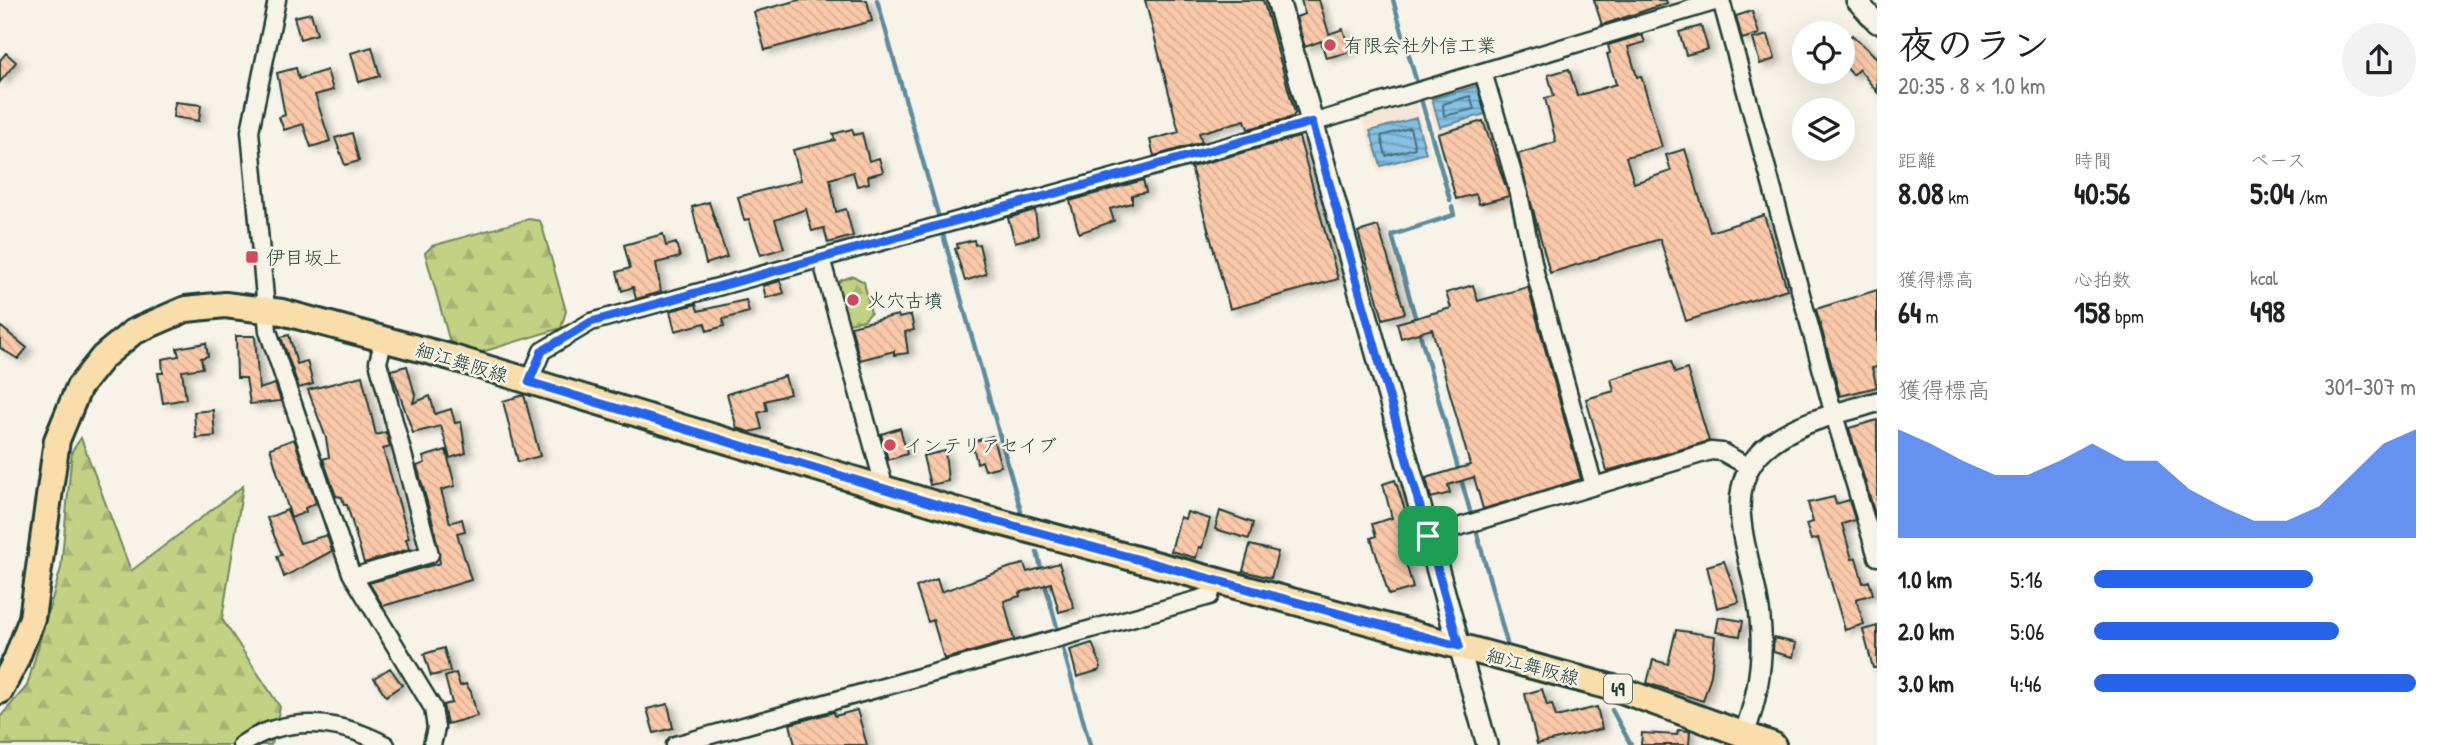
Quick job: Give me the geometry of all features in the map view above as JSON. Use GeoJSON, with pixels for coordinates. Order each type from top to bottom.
{"type":"FeatureCollection","features":[{"type":"Feature","properties":{"kind":"main road"},"geometry":{"type":"LineString","coordinates":[[1278,0],[1459,646]]}},
{"type":"Feature","properties":{"kind":"main road","name":"細江舞阪線"},"geometry":{"type":"LineString","coordinates":[[0,691],[16,660],[32,618],[57,440],[79,387],[118,344],[168,315],[205,306],[264,309],[384,339],[879,488],[1641,696],[1773,745]]}},
{"type":"Feature","properties":{"kind":"street"},"geometry":{"type":"LineString","coordinates":[[277,0],[250,131],[264,309],[277,357],[353,577],[430,699],[435,718],[432,745]]}},
{"type":"Feature","properties":{"kind":"street"},"geometry":{"type":"LineString","coordinates":[[529,382],[542,351],[591,322],[1312,122],[1721,0],[1834,415],[1877,557]]}},
{"type":"Feature","properties":{"kind":"street"},"geometry":{"type":"LineString","coordinates":[[1856,0],[1877,23]]}},
{"type":"Feature","properties":{"kind":"street"},"geometry":{"type":"LineString","coordinates":[[1483,72],[1519,194],[1536,276],[1594,486]]}},
{"type":"Feature","properties":{"kind":"street"},"geometry":{"type":"LineString","coordinates":[[821,258],[882,478],[879,488]]}},
{"type":"Feature","properties":{"kind":"street"},"geometry":{"type":"LineString","coordinates":[[353,577],[430,554],[377,362],[384,339]]}},
{"type":"Feature","properties":{"kind":"street"},"geometry":{"type":"LineString","coordinates":[[1744,734],[1754,707],[1761,657],[1758,599],[1740,519],[1740,493],[1749,467],[1774,441],[1834,415],[1877,402]]}},
{"type":"Feature","properties":{"kind":"street"},"geometry":{"type":"LineString","coordinates":[[1428,536],[1711,451],[1722,452],[1749,467]]}},
{"type":"Feature","properties":{"kind":"street"},"geometry":{"type":"LineString","coordinates":[[675,745],[1210,596],[1214,581]]}},
{"type":"Feature","properties":{"kind":"street"},"geometry":{"type":"LineString","coordinates":[[1459,646],[1487,745]]}},
{"type":"Feature","properties":{"kind":"street"},"geometry":{"type":"LineString","coordinates":[[241,745],[261,731],[328,723],[386,745]]}},
{"type":"Feature","properties":{"kind":"shaded area"},"geometry":{"type":"Polygon","coordinates":[[[1474,80],[1480,83],[1516,208],[1497,208],[1456,201],[1426,95],[1474,80]]]}},
{"type":"Feature","properties":{"kind":"shaded area"},"geometry":{"type":"Polygon","coordinates":[[[1415,98],[1432,157],[1378,172],[1361,114],[1415,98]]]}},
{"type":"Feature","properties":{"kind":"green space"},"geometry":{"type":"Polygon","coordinates":[[[529,219],[540,221],[542,226],[566,311],[561,328],[482,352],[451,346],[425,253],[432,246],[529,219]]]}},
{"type":"Feature","properties":{"kind":"green space"},"geometry":{"type":"Polygon","coordinates":[[[853,276],[864,282],[871,313],[864,320],[848,323],[844,320],[834,287],[841,280],[853,276]]]}},
{"type":"Feature","properties":{"kind":"green space"},"geometry":{"type":"Polygon","coordinates":[[[81,438],[131,571],[243,486],[222,619],[280,707],[271,745],[0,745],[0,717],[27,686],[61,568],[72,451],[81,438]]]}},
{"type":"Feature","properties":{"kind":"water"},"geometry":{"type":"Polygon","coordinates":[[[1477,86],[1485,114],[1440,127],[1432,99],[1477,86]]]}},
{"type":"Feature","properties":{"kind":"water"},"geometry":{"type":"Polygon","coordinates":[[[1416,118],[1426,153],[1381,166],[1370,131],[1416,118]]]}},
{"type":"Feature","properties":{"kind":"building"},"geometry":{"type":"Polygon","coordinates":[[[799,0],[867,0],[872,21],[765,50],[754,12],[799,0]]]}},
{"type":"Feature","properties":{"kind":"building"},"geometry":{"type":"Polygon","coordinates":[[[1145,0],[1263,0],[1295,113],[1293,117],[1248,129],[1245,120],[1199,133],[1202,142],[1154,156],[1150,140],[1179,132],[1145,0]]]}},
{"type":"Feature","properties":{"kind":"building"},"geometry":{"type":"Polygon","coordinates":[[[1301,0],[1319,0],[1329,34],[1343,29],[1350,52],[1326,58],[1321,41],[1305,47],[1296,17],[1305,14],[1301,0]]]}},
{"type":"Feature","properties":{"kind":"building"},"geometry":{"type":"Polygon","coordinates":[[[1594,0],[1666,0],[1667,3],[1602,25],[1594,0]]]}},
{"type":"Feature","properties":{"kind":"building"},"geometry":{"type":"Polygon","coordinates":[[[1752,11],[1759,34],[1742,39],[1736,16],[1752,11]]]}},
{"type":"Feature","properties":{"kind":"building"},"geometry":{"type":"Polygon","coordinates":[[[311,13],[317,34],[300,39],[294,17],[311,13]]]}},
{"type":"Feature","properties":{"kind":"building"},"geometry":{"type":"Polygon","coordinates":[[[1701,26],[1708,49],[1686,55],[1679,32],[1701,26]]]}},
{"type":"Feature","properties":{"kind":"building"},"geometry":{"type":"Polygon","coordinates":[[[1642,35],[1645,42],[1628,47],[1637,77],[1641,76],[1662,147],[1626,157],[1634,183],[1671,171],[1666,155],[1685,149],[1710,232],[1764,215],[1787,289],[1686,321],[1660,239],[1550,273],[1518,154],[1556,142],[1545,98],[1554,96],[1548,75],[1569,69],[1577,96],[1616,84],[1607,54],[1610,53],[1608,45],[1642,35]]]}},
{"type":"Feature","properties":{"kind":"building"},"geometry":{"type":"Polygon","coordinates":[[[1768,35],[1775,59],[1760,64],[1753,39],[1768,35]]]}},
{"type":"Feature","properties":{"kind":"building"},"geometry":{"type":"Polygon","coordinates":[[[1855,38],[1877,58],[1877,92],[1859,69],[1855,73],[1855,38]]]}},
{"type":"Feature","properties":{"kind":"building"},"geometry":{"type":"Polygon","coordinates":[[[372,47],[380,76],[359,82],[351,53],[372,47]]]}},
{"type":"Feature","properties":{"kind":"building"},"geometry":{"type":"Polygon","coordinates":[[[6,53],[16,62],[0,82],[0,60],[6,53]]]}},
{"type":"Feature","properties":{"kind":"building"},"geometry":{"type":"Polygon","coordinates":[[[296,68],[299,79],[327,70],[333,90],[315,95],[330,141],[311,147],[303,124],[284,130],[279,117],[285,115],[277,73],[296,68]]]}},
{"type":"Feature","properties":{"kind":"building"},"geometry":{"type":"Polygon","coordinates":[[[175,102],[201,105],[199,121],[173,117],[175,102]]]}},
{"type":"Feature","properties":{"kind":"building"},"geometry":{"type":"Polygon","coordinates":[[[1483,121],[1509,196],[1479,204],[1476,194],[1456,199],[1438,134],[1483,121]]]}},
{"type":"Feature","properties":{"kind":"building"},"geometry":{"type":"Polygon","coordinates":[[[852,129],[854,135],[862,133],[869,161],[879,158],[883,172],[868,176],[869,183],[857,186],[853,172],[830,179],[836,212],[846,209],[853,236],[828,243],[824,228],[812,231],[806,209],[775,220],[784,248],[761,255],[749,219],[744,220],[738,197],[801,180],[793,150],[835,140],[833,134],[852,129]]]}},
{"type":"Feature","properties":{"kind":"building"},"geometry":{"type":"Polygon","coordinates":[[[352,133],[359,161],[345,165],[335,138],[352,133]]]}},
{"type":"Feature","properties":{"kind":"building"},"geometry":{"type":"Polygon","coordinates":[[[1299,137],[1338,279],[1230,309],[1191,167],[1299,137]]]}},
{"type":"Feature","properties":{"kind":"building"},"geometry":{"type":"Polygon","coordinates":[[[1143,180],[1146,192],[1132,195],[1132,203],[1110,209],[1114,221],[1079,233],[1070,201],[1143,180]]]}},
{"type":"Feature","properties":{"kind":"building"},"geometry":{"type":"Polygon","coordinates":[[[709,202],[727,257],[706,264],[692,207],[709,202]]]}},
{"type":"Feature","properties":{"kind":"building"},"geometry":{"type":"Polygon","coordinates":[[[1035,210],[1038,236],[1015,242],[1008,218],[1035,210]]]}},
{"type":"Feature","properties":{"kind":"building"},"geometry":{"type":"Polygon","coordinates":[[[1378,226],[1405,313],[1383,319],[1358,232],[1378,226]]]}},
{"type":"Feature","properties":{"kind":"building"},"geometry":{"type":"Polygon","coordinates":[[[663,234],[666,246],[676,243],[680,257],[656,263],[661,292],[636,299],[633,287],[622,291],[617,272],[630,268],[624,245],[663,234]]]}},
{"type":"Feature","properties":{"kind":"building"},"geometry":{"type":"Polygon","coordinates":[[[974,240],[975,245],[979,244],[986,274],[965,281],[955,249],[958,248],[957,244],[974,240]]]}},
{"type":"Feature","properties":{"kind":"building"},"geometry":{"type":"Polygon","coordinates":[[[780,281],[784,293],[766,298],[763,286],[780,281]]]}},
{"type":"Feature","properties":{"kind":"building"},"geometry":{"type":"Polygon","coordinates":[[[1473,285],[1478,301],[1528,287],[1581,479],[1483,509],[1474,477],[1448,485],[1450,493],[1431,498],[1426,478],[1470,465],[1432,329],[1401,338],[1397,323],[1451,308],[1446,293],[1473,285]]]}},
{"type":"Feature","properties":{"kind":"building"},"geometry":{"type":"Polygon","coordinates":[[[1877,290],[1877,367],[1872,368],[1877,387],[1840,396],[1816,309],[1877,290]]]}},
{"type":"Feature","properties":{"kind":"building"},"geometry":{"type":"Polygon","coordinates":[[[746,300],[749,312],[723,319],[724,326],[707,331],[705,323],[675,331],[670,311],[696,304],[698,311],[746,300]]]}},
{"type":"Feature","properties":{"kind":"building"},"geometry":{"type":"Polygon","coordinates":[[[898,315],[899,318],[911,315],[914,330],[905,332],[908,353],[894,355],[894,351],[860,360],[851,326],[898,315]]]}},
{"type":"Feature","properties":{"kind":"building"},"geometry":{"type":"Polygon","coordinates":[[[0,326],[27,348],[18,359],[0,348],[0,326]]]}},
{"type":"Feature","properties":{"kind":"building"},"geometry":{"type":"Polygon","coordinates":[[[289,335],[297,364],[307,361],[313,384],[299,388],[281,337],[289,335]]]}},
{"type":"Feature","properties":{"kind":"building"},"geometry":{"type":"Polygon","coordinates":[[[236,336],[255,336],[259,389],[275,384],[281,401],[250,404],[246,378],[237,378],[236,336]]]}},
{"type":"Feature","properties":{"kind":"building"},"geometry":{"type":"Polygon","coordinates":[[[206,343],[208,356],[201,358],[203,368],[182,371],[186,399],[163,403],[158,373],[163,373],[162,359],[179,356],[177,348],[206,343]]]}},
{"type":"Feature","properties":{"kind":"building"},"geometry":{"type":"Polygon","coordinates":[[[1671,361],[1675,373],[1687,369],[1709,441],[1607,471],[1586,399],[1614,391],[1611,379],[1671,361]]]}},
{"type":"Feature","properties":{"kind":"building"},"geometry":{"type":"Polygon","coordinates":[[[407,366],[415,395],[413,403],[430,396],[435,414],[451,409],[455,423],[461,422],[466,453],[450,458],[441,426],[413,433],[391,370],[407,366]]]}},
{"type":"Feature","properties":{"kind":"building"},"geometry":{"type":"Polygon","coordinates":[[[362,376],[376,435],[386,432],[390,447],[383,449],[409,538],[406,539],[409,549],[364,563],[347,505],[344,505],[342,497],[336,496],[323,459],[329,457],[326,438],[308,390],[362,376]]]}},
{"type":"Feature","properties":{"kind":"building"},"geometry":{"type":"Polygon","coordinates":[[[785,376],[790,394],[765,401],[767,410],[758,413],[762,429],[750,432],[737,428],[727,394],[785,376]]]}},
{"type":"Feature","properties":{"kind":"building"},"geometry":{"type":"Polygon","coordinates":[[[524,395],[540,456],[518,462],[503,401],[524,395]]]}},
{"type":"Feature","properties":{"kind":"building"},"geometry":{"type":"Polygon","coordinates":[[[213,410],[215,436],[196,438],[194,412],[213,410]]]}},
{"type":"Feature","properties":{"kind":"building"},"geometry":{"type":"Polygon","coordinates":[[[1877,420],[1877,514],[1875,514],[1849,428],[1877,420]]]}},
{"type":"Feature","properties":{"kind":"building"},"geometry":{"type":"Polygon","coordinates":[[[900,428],[907,454],[888,460],[881,434],[900,428]]]}},
{"type":"Feature","properties":{"kind":"building"},"geometry":{"type":"Polygon","coordinates":[[[992,436],[1001,466],[985,470],[982,461],[977,463],[972,442],[992,436]]]}},
{"type":"Feature","properties":{"kind":"building"},"geometry":{"type":"Polygon","coordinates":[[[294,439],[316,503],[305,508],[306,512],[291,518],[270,448],[294,439]]]}},
{"type":"Feature","properties":{"kind":"building"},"geometry":{"type":"Polygon","coordinates":[[[446,450],[455,486],[441,490],[450,523],[462,519],[465,531],[457,533],[471,580],[383,606],[369,583],[440,563],[434,527],[417,466],[425,463],[423,457],[446,450]]]}},
{"type":"Feature","properties":{"kind":"building"},"geometry":{"type":"Polygon","coordinates":[[[945,451],[948,481],[930,485],[923,456],[945,451]]]}},
{"type":"Feature","properties":{"kind":"building"},"geometry":{"type":"Polygon","coordinates":[[[1395,480],[1416,545],[1402,549],[1413,588],[1389,595],[1371,538],[1376,536],[1372,524],[1392,518],[1383,484],[1395,480]]]}},
{"type":"Feature","properties":{"kind":"building"},"geometry":{"type":"Polygon","coordinates":[[[1834,497],[1836,504],[1849,500],[1855,520],[1842,524],[1852,559],[1856,558],[1863,583],[1869,581],[1873,594],[1856,599],[1864,624],[1845,630],[1818,538],[1811,540],[1806,524],[1813,522],[1808,503],[1834,497]]]}},
{"type":"Feature","properties":{"kind":"building"},"geometry":{"type":"Polygon","coordinates":[[[287,510],[300,543],[327,535],[332,551],[284,577],[277,556],[282,555],[267,518],[287,510]]]}},
{"type":"Feature","properties":{"kind":"building"},"geometry":{"type":"Polygon","coordinates":[[[1220,511],[1253,523],[1249,539],[1215,529],[1220,511]]]}},
{"type":"Feature","properties":{"kind":"building"},"geometry":{"type":"Polygon","coordinates":[[[1187,512],[1210,519],[1202,548],[1199,547],[1196,558],[1171,551],[1180,517],[1185,519],[1187,512]]]}},
{"type":"Feature","properties":{"kind":"building"},"geometry":{"type":"Polygon","coordinates":[[[1250,545],[1278,552],[1271,578],[1243,571],[1250,545]]]}},
{"type":"Feature","properties":{"kind":"building"},"geometry":{"type":"Polygon","coordinates":[[[1724,561],[1739,602],[1717,608],[1707,566],[1724,561]]]}},
{"type":"Feature","properties":{"kind":"building"},"geometry":{"type":"Polygon","coordinates":[[[1059,563],[1074,608],[1059,612],[1051,583],[1019,593],[1020,596],[1004,601],[1014,640],[944,659],[933,620],[928,622],[916,587],[937,579],[941,592],[1011,567],[1024,564],[1027,572],[1059,563]]]}},
{"type":"Feature","properties":{"kind":"building"},"geometry":{"type":"Polygon","coordinates":[[[1719,617],[1743,621],[1740,636],[1716,632],[1719,617]]]}},
{"type":"Feature","properties":{"kind":"building"},"geometry":{"type":"Polygon","coordinates":[[[1877,626],[1877,668],[1873,668],[1863,630],[1877,626]]]}},
{"type":"Feature","properties":{"kind":"building"},"geometry":{"type":"Polygon","coordinates":[[[1676,630],[1715,636],[1711,675],[1703,701],[1647,683],[1653,660],[1668,664],[1676,630]]]}},
{"type":"Feature","properties":{"kind":"building"},"geometry":{"type":"Polygon","coordinates":[[[1774,638],[1796,643],[1793,657],[1773,652],[1774,638]]]}},
{"type":"Feature","properties":{"kind":"building"},"geometry":{"type":"Polygon","coordinates":[[[1092,643],[1100,670],[1077,677],[1070,650],[1092,643]]]}},
{"type":"Feature","properties":{"kind":"building"},"geometry":{"type":"Polygon","coordinates":[[[444,648],[450,671],[431,676],[424,654],[444,648]]]}},
{"type":"Feature","properties":{"kind":"building"},"geometry":{"type":"Polygon","coordinates":[[[390,668],[402,685],[386,696],[374,678],[390,668]]]}},
{"type":"Feature","properties":{"kind":"building"},"geometry":{"type":"Polygon","coordinates":[[[456,673],[460,686],[466,684],[471,692],[477,716],[447,724],[443,705],[452,703],[445,677],[456,673]]]}},
{"type":"Feature","properties":{"kind":"building"},"geometry":{"type":"Polygon","coordinates":[[[1542,689],[1547,705],[1552,704],[1556,717],[1597,707],[1602,729],[1537,744],[1525,694],[1542,689]]]}},
{"type":"Feature","properties":{"kind":"building"},"geometry":{"type":"Polygon","coordinates":[[[668,704],[673,728],[654,733],[647,709],[668,704]]]}},
{"type":"Feature","properties":{"kind":"building"},"geometry":{"type":"Polygon","coordinates":[[[857,710],[867,745],[795,745],[790,724],[834,712],[835,716],[857,710]]]}},
{"type":"Feature","properties":{"kind":"building"},"geometry":{"type":"Polygon","coordinates":[[[1678,730],[1690,731],[1689,745],[1641,745],[1642,733],[1677,735],[1678,730]]]}},
{"type":"Feature","properties":{"kind":"waterway"},"geometry":{"type":"LineString","coordinates":[[877,0],[939,218]]}},
{"type":"Feature","properties":{"kind":"waterway"},"geometry":{"type":"LineString","coordinates":[[1393,0],[1417,83]]}},
{"type":"Feature","properties":{"kind":"waterway"},"geometry":{"type":"LineString","coordinates":[[1421,99],[1450,200]]}},
{"type":"Feature","properties":{"kind":"waterway"},"geometry":{"type":"LineString","coordinates":[[1452,207],[1454,215],[1392,235],[1472,518]]}},
{"type":"Feature","properties":{"kind":"waterway"},"geometry":{"type":"LineString","coordinates":[[942,231],[1021,511]]}},
{"type":"Feature","properties":{"kind":"waterway"},"geometry":{"type":"LineString","coordinates":[[1475,526],[1507,643]]}},
{"type":"Feature","properties":{"kind":"waterway"},"geometry":{"type":"LineString","coordinates":[[1037,552],[1042,572]]}},
{"type":"Feature","properties":{"kind":"waterway"},"geometry":{"type":"LineString","coordinates":[[1044,580],[1058,631]]}},
{"type":"Feature","properties":{"kind":"waterway"},"geometry":{"type":"LineString","coordinates":[[1062,645],[1090,745]]}},
{"type":"Feature","properties":{"kind":"waterway"},"geometry":{"type":"LineString","coordinates":[[1612,710],[1631,745]]}},
{"type":"Feature","properties":{"kind":"place","name":"有限会社外信工業"},"geometry":{"type":"Point","coordinates":[1330,45]}},
{"type":"Feature","properties":{"kind":"place","name":"伊目坂上"},"geometry":{"type":"Point","coordinates":[252,257]}},
{"type":"Feature","properties":{"kind":"place","name":"火穴古墳"},"geometry":{"type":"Point","coordinates":[853,300]}},
{"type":"Feature","properties":{"kind":"place","name":"インテリアセイブ"},"geometry":{"type":"Point","coordinates":[890,445]}},
{"type":"Feature","properties":{"kind":"route"},"geometry":{"type":"LineString","coordinates":[[1312,122],[1428,536],[1459,646],[955,510],[529,382],[535,362],[542,351],[591,322],[1312,122]]}}]}
